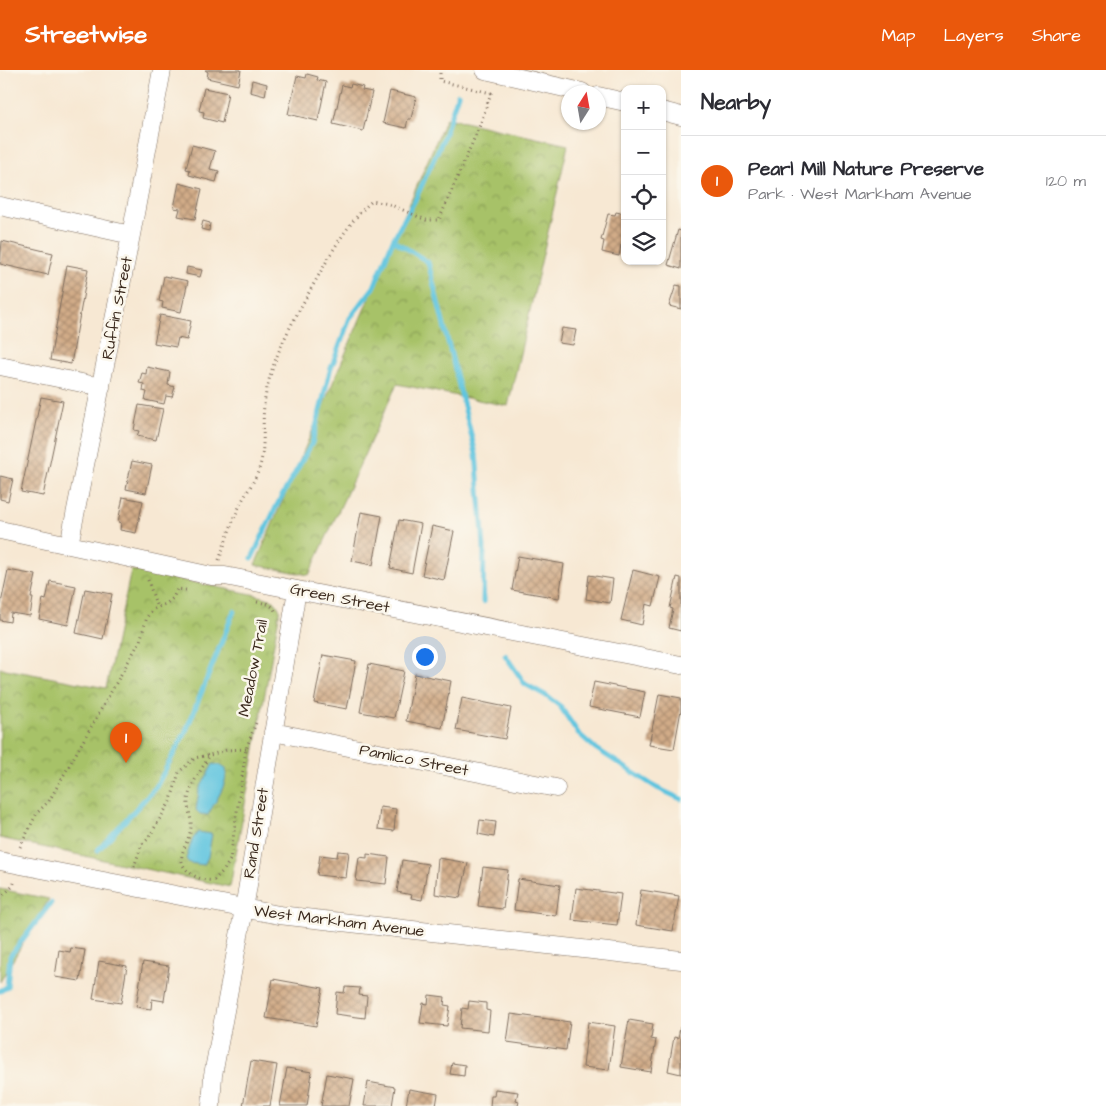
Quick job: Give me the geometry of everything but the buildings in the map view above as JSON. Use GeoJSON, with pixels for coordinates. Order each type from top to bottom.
{"type":"FeatureCollection","features":[{"type":"Feature","properties":{"kind":"street","name":"Ruffin Street"},"geometry":{"type":"LineString","coordinates":[[69,545],[162,70]]}},
{"type":"Feature","properties":{"kind":"street"},"geometry":{"type":"LineString","coordinates":[[486,70],[561,87]]}},
{"type":"Feature","properties":{"kind":"street"},"geometry":{"type":"LineString","coordinates":[[606,98],[621,101]]}},
{"type":"Feature","properties":{"kind":"street"},"geometry":{"type":"LineString","coordinates":[[666,112],[681,116]]}},
{"type":"Feature","properties":{"kind":"street"},"geometry":{"type":"LineString","coordinates":[[0,206],[131,235]]}},
{"type":"Feature","properties":{"kind":"street"},"geometry":{"type":"LineString","coordinates":[[0,366],[101,387]]}},
{"type":"Feature","properties":{"kind":"street","name":"Green Street"},"geometry":{"type":"LineString","coordinates":[[0,530],[212,576],[226,576],[681,665]]}},
{"type":"Feature","properties":{"kind":"street","name":"Rand Street"},"geometry":{"type":"LineString","coordinates":[[211,1106],[212,1075],[244,909],[297,590]]}},
{"type":"Feature","properties":{"kind":"street","name":"Pamlico Street"},"geometry":{"type":"LineString","coordinates":[[273,732],[556,788]]}},
{"type":"Feature","properties":{"kind":"street","name":"West Markham Avenue"},"geometry":{"type":"LineString","coordinates":[[0,861],[244,909],[347,924],[681,960]]}},
{"type":"Feature","properties":{"kind":"path"},"geometry":{"type":"LineString","coordinates":[[218,562],[225,539],[260,464],[264,436],[265,400],[272,368],[286,335],[342,235],[360,211],[372,201],[389,204],[426,220],[439,220],[480,125],[491,93],[440,80],[440,70]]}},
{"type":"Feature","properties":{"kind":"path"},"geometry":{"type":"LineString","coordinates":[[146,577],[151,586],[157,608]]}},
{"type":"Feature","properties":{"kind":"path"},"geometry":{"type":"LineString","coordinates":[[19,856],[20,847],[37,813],[49,801],[136,650],[147,617],[152,610],[173,598],[177,589],[192,590]]}},
{"type":"Feature","properties":{"kind":"path","name":"Meadow Trail"},"geometry":{"type":"LineString","coordinates":[[250,600],[268,604],[274,608],[276,615]]}},
{"type":"Feature","properties":{"kind":"path","name":"Meadow Trail"},"geometry":{"type":"LineString","coordinates":[[210,755],[193,784],[188,800],[191,827],[183,848],[181,862],[185,869],[193,876],[206,881],[214,880],[224,870],[230,860],[246,749],[258,717]]}},
{"type":"Feature","properties":{"kind":"path"},"geometry":{"type":"LineString","coordinates":[[134,867],[142,844],[148,839],[171,800],[179,772],[195,758],[227,750],[246,749]]}},
{"type":"Feature","properties":{"kind":"path"},"geometry":{"type":"LineString","coordinates":[[0,898],[15,882]]}},
{"type":"Feature","properties":{"kind":"green space"},"geometry":{"type":"Polygon","coordinates":[[[446,118],[568,145],[508,406],[397,384],[309,575],[255,565],[446,118]]]}},
{"type":"Feature","properties":{"kind":"green space"},"geometry":{"type":"Polygon","coordinates":[[[131,570],[252,594],[274,600],[280,610],[230,887],[0,838],[0,668],[106,688],[131,570]]]}},
{"type":"Feature","properties":{"kind":"green space"},"geometry":{"type":"Polygon","coordinates":[[[0,889],[49,899],[0,982],[0,889]]]}},
{"type":"Feature","properties":{"kind":"water"},"geometry":{"type":"Polygon","coordinates":[[[213,764],[226,768],[225,780],[221,792],[208,815],[200,814],[196,810],[199,790],[213,764]]]}},
{"type":"Feature","properties":{"kind":"water"},"geometry":{"type":"Polygon","coordinates":[[[198,832],[212,834],[208,857],[204,865],[189,863],[186,859],[192,840],[198,832]]]}},
{"type":"Feature","properties":{"kind":"waterway"},"geometry":{"type":"LineString","coordinates":[[252,558],[277,505],[312,443],[330,371],[350,318],[374,287],[393,240],[415,200],[443,139],[458,94]]}},
{"type":"Feature","properties":{"kind":"waterway"},"geometry":{"type":"LineString","coordinates":[[393,240],[428,262],[476,454],[484,547],[483,602]]}},
{"type":"Feature","properties":{"kind":"waterway"},"geometry":{"type":"LineString","coordinates":[[98,850],[156,787],[186,731],[234,611]]}},
{"type":"Feature","properties":{"kind":"waterway"},"geometry":{"type":"LineString","coordinates":[[505,655],[525,684],[560,706],[578,733],[595,748],[657,788],[681,799]]}},
{"type":"Feature","properties":{"kind":"waterway"},"geometry":{"type":"LineString","coordinates":[[0,991],[7,987],[10,956],[51,903]]}},
{"type":"Feature","properties":{"kind":"place","name":"Pearl Mill Nature Preserve"},"geometry":{"type":"Point","coordinates":[126,763]}}]}
